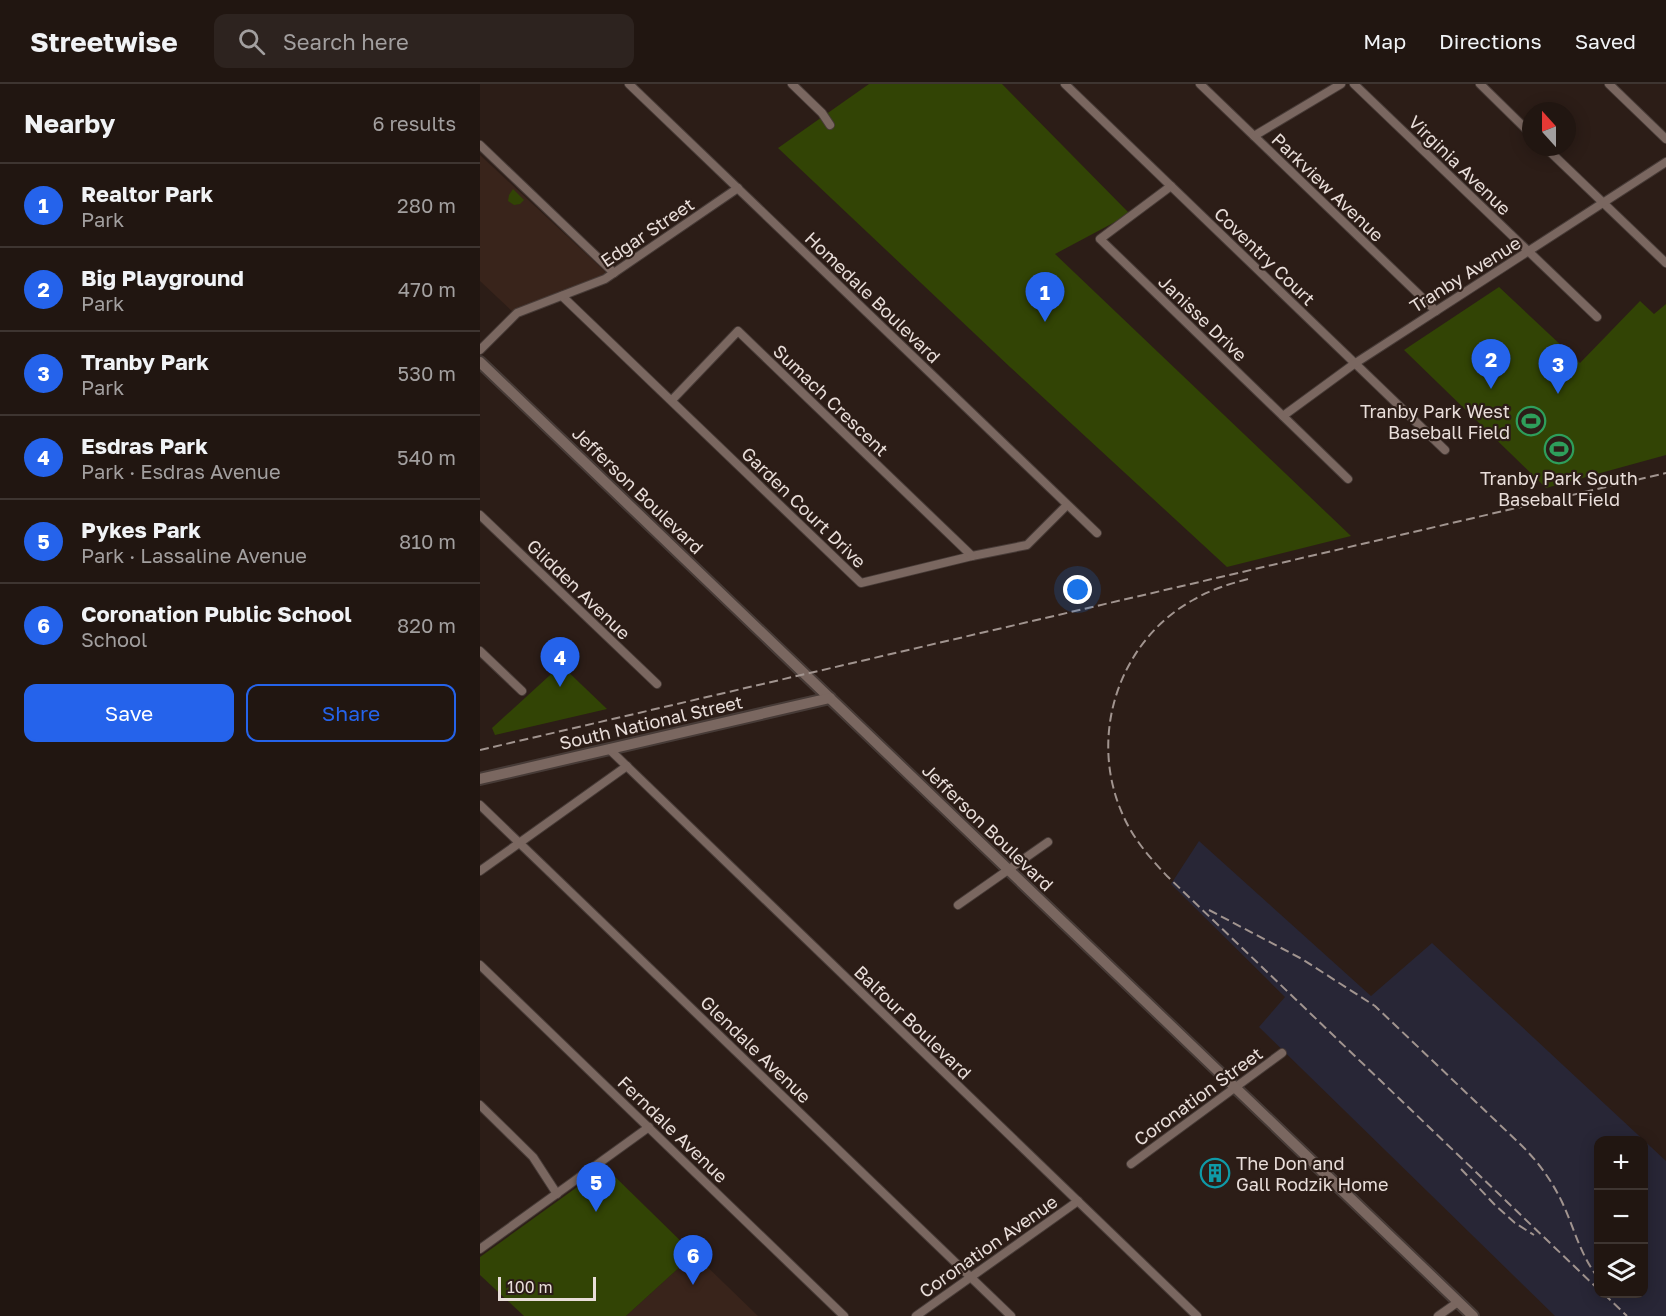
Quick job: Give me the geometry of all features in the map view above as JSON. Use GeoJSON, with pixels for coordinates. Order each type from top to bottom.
{"type":"FeatureCollection","features":[{"type":"Feature","properties":{"kind":"street","name":"Homedale Boulevard"},"geometry":{"type":"LineString","coordinates":[[629,84],[1097,533]]}},
{"type":"Feature","properties":{"kind":"street"},"geometry":{"type":"LineString","coordinates":[[792,84],[822,113],[830,125]]}},
{"type":"Feature","properties":{"kind":"street","name":"Coventry Court"},"geometry":{"type":"LineString","coordinates":[[1065,84],[1445,450]]}},
{"type":"Feature","properties":{"kind":"street","name":"Parkview Avenue"},"geometry":{"type":"LineString","coordinates":[[1200,84],[1436,311]]}},
{"type":"Feature","properties":{"kind":"street"},"geometry":{"type":"LineString","coordinates":[[1254,136],[1341,84]]}},
{"type":"Feature","properties":{"kind":"street","name":"Virginia Avenue"},"geometry":{"type":"LineString","coordinates":[[1354,84],[1597,317]]}},
{"type":"Feature","properties":{"kind":"street"},"geometry":{"type":"LineString","coordinates":[[1480,84],[1522,125]]}},
{"type":"Feature","properties":{"kind":"street"},"geometry":{"type":"LineString","coordinates":[[1609,84],[1666,139]]}},
{"type":"Feature","properties":{"kind":"street"},"geometry":{"type":"LineString","coordinates":[[480,144],[614,273]]}},
{"type":"Feature","properties":{"kind":"street"},"geometry":{"type":"LineString","coordinates":[[1554,156],[1666,263]]}},
{"type":"Feature","properties":{"kind":"street","name":"Tranby Avenue"},"geometry":{"type":"LineString","coordinates":[[1284,416],[1354,364],[1666,162]]}},
{"type":"Feature","properties":{"kind":"street","name":"Janisse Drive"},"geometry":{"type":"LineString","coordinates":[[1171,186],[1100,238],[1348,479]]}},
{"type":"Feature","properties":{"kind":"street","name":"Edgar Street"},"geometry":{"type":"LineString","coordinates":[[480,350],[517,313],[605,279],[738,188]]}},
{"type":"Feature","properties":{"kind":"street","name":"Garden Court Drive"},"geometry":{"type":"LineString","coordinates":[[562,296],[861,583],[1027,545],[1067,505]]}},
{"type":"Feature","properties":{"kind":"street","name":"Sumach Crescent"},"geometry":{"type":"LineString","coordinates":[[672,400],[738,331],[972,556]]}},
{"type":"Feature","properties":{"kind":"street","name":"Jefferson Boulevard"},"geometry":{"type":"LineString","coordinates":[[480,362],[1473,1316]]}},
{"type":"Feature","properties":{"kind":"street","name":"Glidden Avenue"},"geometry":{"type":"LineString","coordinates":[[480,515],[657,684]]}},
{"type":"Feature","properties":{"kind":"street"},"geometry":{"type":"LineString","coordinates":[[480,651],[522,691]]}},
{"type":"Feature","properties":{"kind":"street","name":"South National Street"},"geometry":{"type":"LineString","coordinates":[[480,779],[830,698]]}},
{"type":"Feature","properties":{"kind":"street","name":"Balfour Boulevard"},"geometry":{"type":"LineString","coordinates":[[609,749],[1197,1316]]}},
{"type":"Feature","properties":{"kind":"street"},"geometry":{"type":"LineString","coordinates":[[480,871],[627,766]]}},
{"type":"Feature","properties":{"kind":"street","name":"Glendale Avenue"},"geometry":{"type":"LineString","coordinates":[[480,805],[1011,1316]]}},
{"type":"Feature","properties":{"kind":"street"},"geometry":{"type":"LineString","coordinates":[[958,906],[1048,842]]}},
{"type":"Feature","properties":{"kind":"street","name":"Ferndale Avenue"},"geometry":{"type":"LineString","coordinates":[[480,964],[844,1316]]}},
{"type":"Feature","properties":{"kind":"street","name":"Coronation Street"},"geometry":{"type":"LineString","coordinates":[[1131,1164],[1282,1053]]}},
{"type":"Feature","properties":{"kind":"street"},"geometry":{"type":"LineString","coordinates":[[480,1105],[533,1157],[557,1194]]}},
{"type":"Feature","properties":{"kind":"street"},"geometry":{"type":"LineString","coordinates":[[480,1249],[649,1128]]}},
{"type":"Feature","properties":{"kind":"street","name":"Coronation Avenue"},"geometry":{"type":"LineString","coordinates":[[915,1316],[1077,1201]]}},
{"type":"Feature","properties":{"kind":"street"},"geometry":{"type":"LineString","coordinates":[[1438,1316],[1458,1302]]}},
{"type":"Feature","properties":{"kind":"shaded area"},"geometry":{"type":"Polygon","coordinates":[[[480,155],[610,276],[516,315],[480,281],[480,155]]]}},
{"type":"Feature","properties":{"kind":"shaded area"},"geometry":{"type":"Polygon","coordinates":[[[1199,841],[1371,996],[1432,943],[1639,1136],[1594,1136],[1594,1298],[1648,1298],[1648,1145],[1666,1161],[1666,1316],[1555,1316],[1259,1027],[1285,997],[1171,884],[1199,841]]]}},
{"type":"Feature","properties":{"kind":"shaded area"},"geometry":{"type":"Polygon","coordinates":[[[694,1254],[758,1316],[626,1316],[694,1254]]]}},
{"type":"Feature","properties":{"kind":"green space"},"geometry":{"type":"Polygon","coordinates":[[[869,84],[1002,84],[1130,214],[1055,254],[1351,536],[1227,567],[1010,367],[778,148],[869,84]]]}},
{"type":"Feature","properties":{"kind":"green space"},"geometry":{"type":"Polygon","coordinates":[[[513,189],[524,200],[520,204],[514,205],[508,201],[513,189]]]}},
{"type":"Feature","properties":{"kind":"green space"},"geometry":{"type":"Polygon","coordinates":[[[1499,287],[1580,363],[1640,301],[1654,314],[1666,304],[1666,455],[1546,488],[1404,350],[1499,287]]]}},
{"type":"Feature","properties":{"kind":"green space"},"geometry":{"type":"Polygon","coordinates":[[[561,665],[607,709],[495,735],[492,728],[561,665]]]}},
{"type":"Feature","properties":{"kind":"green space"},"geometry":{"type":"Polygon","coordinates":[[[605,1167],[694,1254],[626,1316],[524,1316],[480,1275],[480,1257],[605,1167]]]}},
{"type":"Feature","properties":{"kind":"railway"},"geometry":{"type":"LineString","coordinates":[[480,750],[1666,473]]}},
{"type":"Feature","properties":{"kind":"railway"},"geometry":{"type":"LineString","coordinates":[[1248,579],[1206,593],[1167,618],[1146,640],[1129,665],[1117,693],[1110,722],[1108,753],[1112,783],[1126,822],[1154,862],[1167,876],[1594,1285]]}},
{"type":"Feature","properties":{"kind":"railway"},"geometry":{"type":"LineString","coordinates":[[1209,910],[1302,959],[1375,1006],[1537,1162],[1558,1194],[1582,1250],[1594,1271]]}},
{"type":"Feature","properties":{"kind":"railway"},"geometry":{"type":"LineString","coordinates":[[1461,1169],[1495,1205],[1515,1223],[1534,1235]]}},
{"type":"Feature","properties":{"kind":"railway"},"geometry":{"type":"LineString","coordinates":[[1608,1298],[1627,1316]]}},
{"type":"Feature","properties":{"kind":"place","name":"Realtor Park"},"geometry":{"type":"Point","coordinates":[1045,322]}},
{"type":"Feature","properties":{"kind":"place","name":"Big Playground"},"geometry":{"type":"Point","coordinates":[1491,389]}},
{"type":"Feature","properties":{"kind":"place","name":"Tranby Park"},"geometry":{"type":"Point","coordinates":[1558,394]}},
{"type":"Feature","properties":{"kind":"place","name":"Tranby Park West Baseball Field"},"geometry":{"type":"Point","coordinates":[1531,421]}},
{"type":"Feature","properties":{"kind":"place","name":"Tranby Park South Baseball Field"},"geometry":{"type":"Point","coordinates":[1559,449]}},
{"type":"Feature","properties":{"kind":"place","name":"Esdras Park"},"geometry":{"type":"Point","coordinates":[560,687]}},
{"type":"Feature","properties":{"kind":"place","name":"The Don and Gall Rodzik Home"},"geometry":{"type":"Point","coordinates":[1215,1173]}},
{"type":"Feature","properties":{"kind":"place","name":"Pykes Park"},"geometry":{"type":"Point","coordinates":[596,1212]}},
{"type":"Feature","properties":{"kind":"place","name":"Coronation Public School"},"geometry":{"type":"Point","coordinates":[693,1285]}}]}
